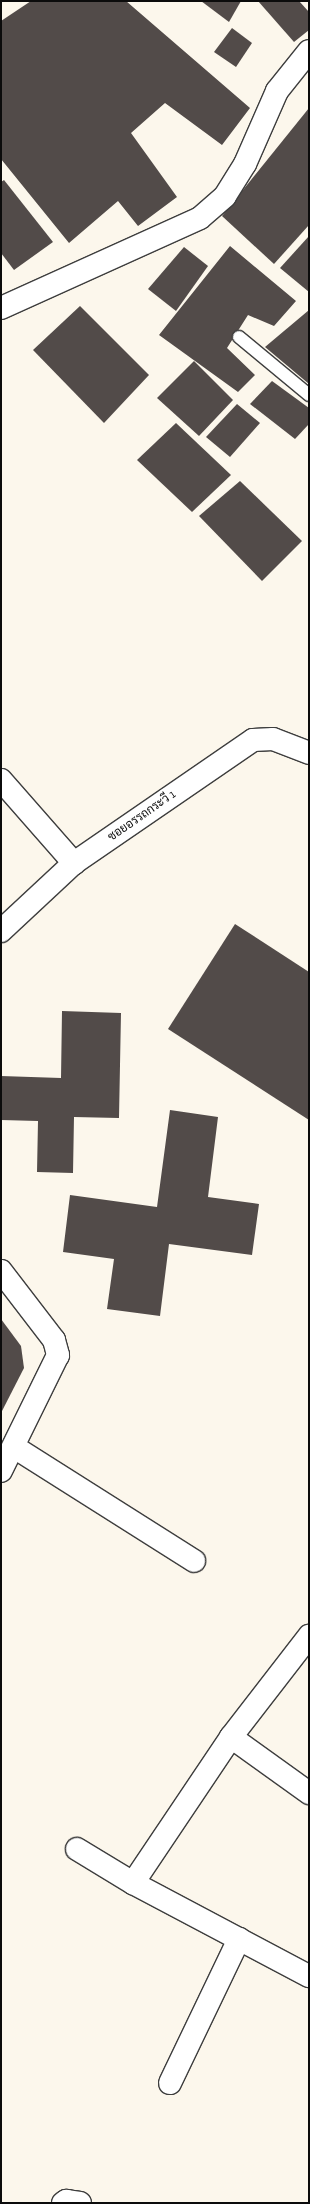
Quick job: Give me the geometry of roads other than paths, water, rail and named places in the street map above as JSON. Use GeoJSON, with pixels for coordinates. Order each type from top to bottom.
{"type":"FeatureCollection","features":[{"type":"Feature","properties":{"kind":"street"},"geometry":{"type":"LineString","coordinates":[[1,308],[200,218],[225,196],[245,164],[277,91],[309,51]]}},
{"type":"Feature","properties":{"kind":"street","name":"ซอยอรรถกระวี 1"},"geometry":{"type":"LineString","coordinates":[[1,931],[74,863],[254,740],[273,739],[309,753]]}},
{"type":"Feature","properties":{"kind":"street"},"geometry":{"type":"LineString","coordinates":[[1,780],[74,863]]}},
{"type":"Feature","properties":{"kind":"street"},"geometry":{"type":"LineString","coordinates":[[1,1271],[54,1340],[58,1355],[1,1471]]}},
{"type":"Feature","properties":{"kind":"street"},"geometry":{"type":"LineString","coordinates":[[14,1447],[194,1561]]}},
{"type":"Feature","properties":{"kind":"street"},"geometry":{"type":"LineString","coordinates":[[133,1883],[231,1737],[309,1636]]}},
{"type":"Feature","properties":{"kind":"street"},"geometry":{"type":"LineString","coordinates":[[231,1737],[309,1793]]}},
{"type":"Feature","properties":{"kind":"street"},"geometry":{"type":"LineString","coordinates":[[77,1849],[133,1883],[309,1976]]}},
{"type":"Feature","properties":{"kind":"street"},"geometry":{"type":"LineString","coordinates":[[170,2083],[238,1939]]}},
{"type":"Feature","properties":{"kind":"street"},"geometry":{"type":"LineString","coordinates":[[63,2203],[66,2201],[80,2203]]}},
{"type":"Feature","properties":{"kind":"lane"},"geometry":{"type":"LineString","coordinates":[[239,337],[309,395]]}}]}
